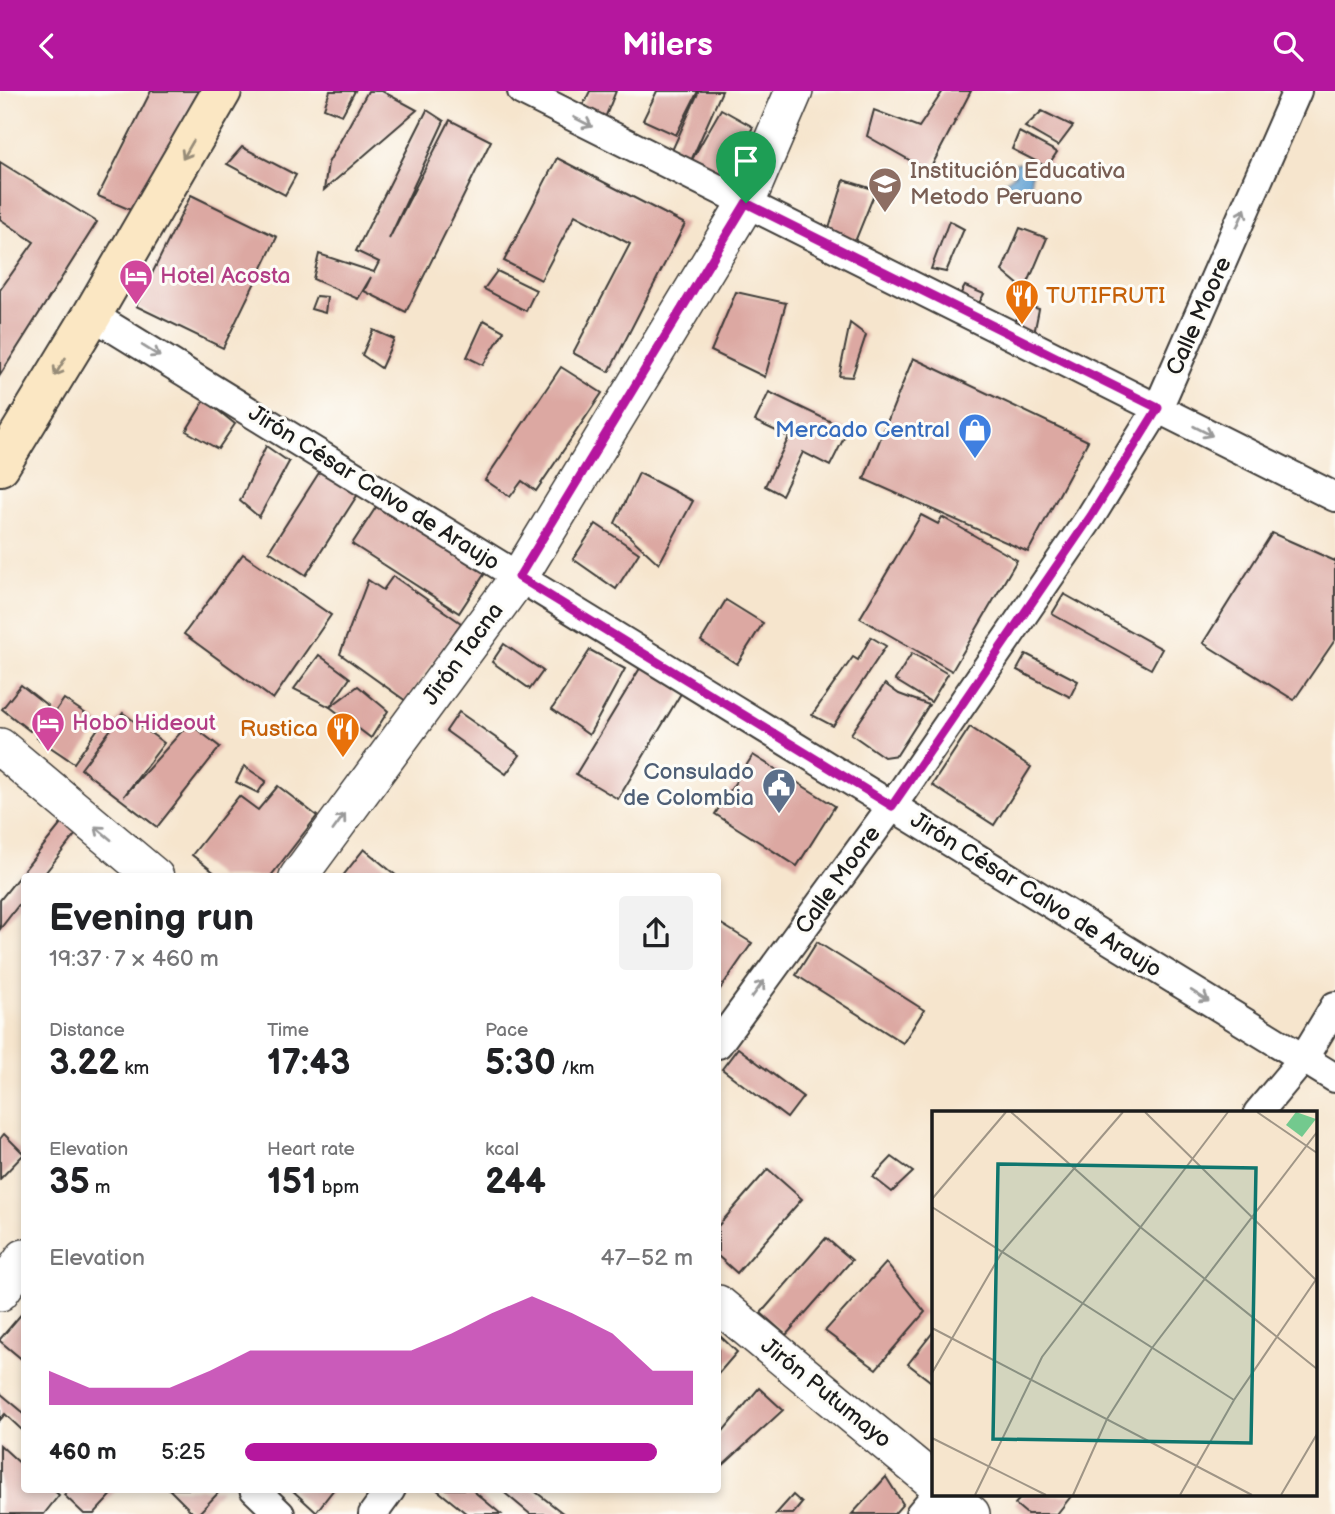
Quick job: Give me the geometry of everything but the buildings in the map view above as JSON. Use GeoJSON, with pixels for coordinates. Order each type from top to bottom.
{"type":"FeatureCollection","features":[{"type":"Feature","properties":{"kind":"main road"},"geometry":{"type":"LineString","coordinates":[[0,466],[92,315],[222,91]]}},
{"type":"Feature","properties":{"kind":"street"},"geometry":{"type":"LineString","coordinates":[[522,91],[1335,497]]}},
{"type":"Feature","properties":{"kind":"street","name":"Jirón Tacna"},"geometry":{"type":"LineString","coordinates":[[301,873],[519,577],[746,203],[794,91]]}},
{"type":"Feature","properties":{"kind":"street","name":"Calle Moore"},"geometry":{"type":"LineString","coordinates":[[721,1040],[892,806],[1091,516],[1158,408],[1297,91]]}},
{"type":"Feature","properties":{"kind":"street","name":"Jirón César Calvo de Araujo"},"geometry":{"type":"LineString","coordinates":[[92,315],[1335,1078]]}},
{"type":"Feature","properties":{"kind":"street"},"geometry":{"type":"LineString","coordinates":[[0,747],[150,873]]}},
{"type":"Feature","properties":{"kind":"street"},"geometry":{"type":"LineString","coordinates":[[1260,1111],[1303,1059],[1335,1006]]}},
{"type":"Feature","properties":{"kind":"street","name":"Jirón Putumayo"},"geometry":{"type":"LineString","coordinates":[[721,1306],[932,1480]]}},
{"type":"Feature","properties":{"kind":"street"},"geometry":{"type":"LineString","coordinates":[[258,1493],[280,1514]]}},
{"type":"Feature","properties":{"kind":"street"},"geometry":{"type":"LineString","coordinates":[[373,1514],[388,1493]]}},
{"type":"Feature","properties":{"kind":"street"},"geometry":{"type":"LineString","coordinates":[[920,1514],[934,1497]]}},
{"type":"Feature","properties":{"kind":"street"},"geometry":{"type":"LineString","coordinates":[[951,1497],[971,1514]]}},
{"type":"Feature","properties":{"kind":"water"},"geometry":{"type":"Polygon","coordinates":[[[1015,163],[1031,163],[1031,185],[1014,195],[1005,181],[1015,174],[1015,163]]]}},
{"type":"Feature","properties":{"kind":"place","name":"Institución Educativa Metodo Peruano"},"geometry":{"type":"Point","coordinates":[885,214]}},
{"type":"Feature","properties":{"kind":"place","name":"Hotel Acosta"},"geometry":{"type":"Point","coordinates":[136,306]}},
{"type":"Feature","properties":{"kind":"place","name":"TUTIFRUTI"},"geometry":{"type":"Point","coordinates":[1022,326]}},
{"type":"Feature","properties":{"kind":"place","name":"Mercado Central"},"geometry":{"type":"Point","coordinates":[975,460]}},
{"type":"Feature","properties":{"kind":"place","name":"Hobo Hideout"},"geometry":{"type":"Point","coordinates":[48,753]}},
{"type":"Feature","properties":{"kind":"place","name":"Rustica"},"geometry":{"type":"Point","coordinates":[343,759]}},
{"type":"Feature","properties":{"kind":"place","name":"Consulado de Colombia"},"geometry":{"type":"Point","coordinates":[779,815]}},
{"type":"Feature","properties":{"kind":"route"},"geometry":{"type":"LineString","coordinates":[[746,203],[1158,408],[1091,516],[892,806],[519,577],[746,203]]}}]}
